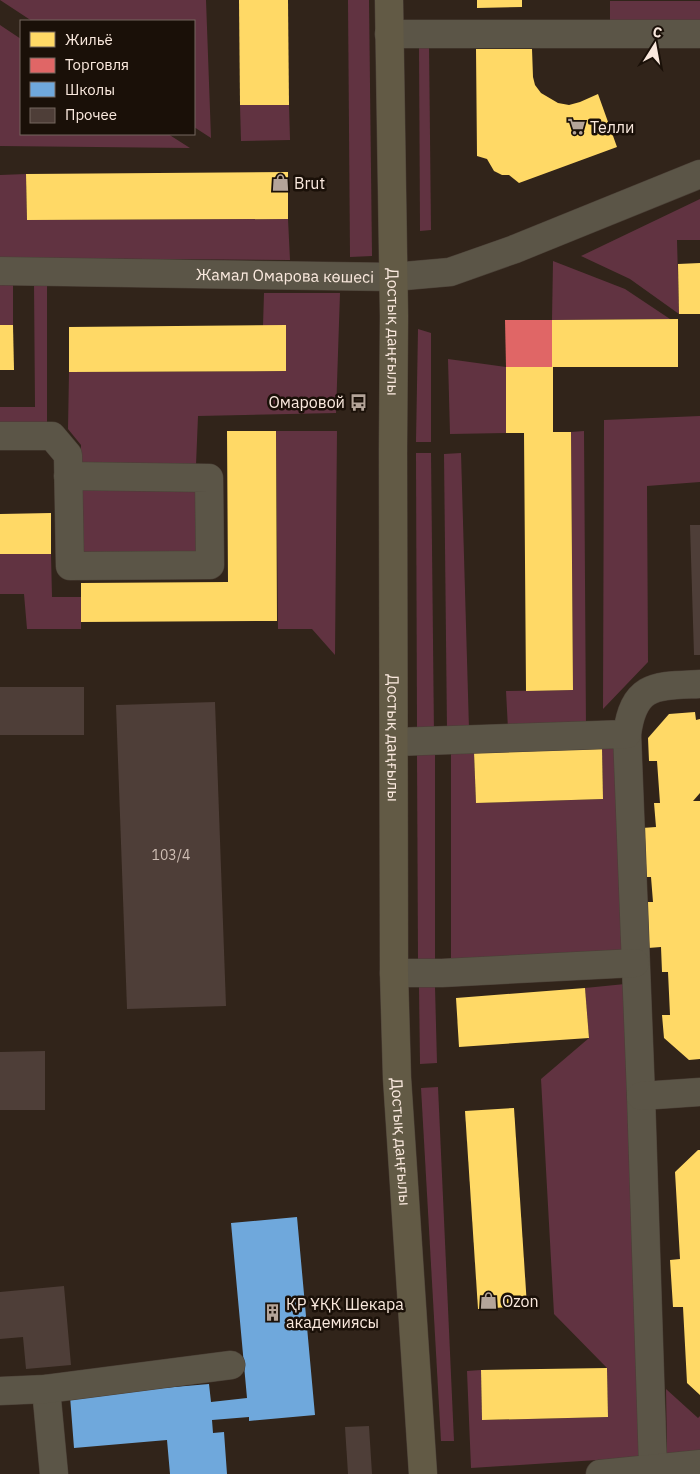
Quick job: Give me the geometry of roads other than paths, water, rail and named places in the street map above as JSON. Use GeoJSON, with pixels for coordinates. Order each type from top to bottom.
{"type":"FeatureCollection","features":[{"type":"Feature","properties":{"kind":"main road","name":"Достық даңғылы"},"geometry":{"type":"LineString","coordinates":[[389,0],[394,316],[394,973],[397,1078],[423,1474]]}},
{"type":"Feature","properties":{"kind":"street"},"geometry":{"type":"LineString","coordinates":[[390,34],[700,34]]}},
{"type":"Feature","properties":{"kind":"street","name":"Жамал Омарова көшесі"},"geometry":{"type":"LineString","coordinates":[[0,271],[393,277],[450,272],[700,174]]}},
{"type":"Feature","properties":{"kind":"street"},"geometry":{"type":"LineString","coordinates":[[0,436],[52,436],[68,455],[68,476],[70,566],[210,565],[210,478],[68,476]]}},
{"type":"Feature","properties":{"kind":"street"},"geometry":{"type":"LineString","coordinates":[[653,1468],[627,734],[629,716],[637,701],[646,691],[662,686],[700,684]]}},
{"type":"Feature","properties":{"kind":"street"},"geometry":{"type":"LineString","coordinates":[[394,742],[627,734]]}},
{"type":"Feature","properties":{"kind":"street"},"geometry":{"type":"LineString","coordinates":[[394,973],[442,973],[635,963]]}},
{"type":"Feature","properties":{"kind":"street"},"geometry":{"type":"LineString","coordinates":[[641,1096],[700,1092]]}},
{"type":"Feature","properties":{"kind":"street"},"geometry":{"type":"LineString","coordinates":[[0,1392],[46,1389],[231,1365]]}},
{"type":"Feature","properties":{"kind":"street"},"geometry":{"type":"LineString","coordinates":[[46,1389],[54,1474]]}},
{"type":"Feature","properties":{"kind":"street"},"geometry":{"type":"LineString","coordinates":[[600,1474],[700,1464]]}},
{"type":"Feature","properties":{"kind":"place","name":"Телли"},"geometry":{"type":"Point","coordinates":[576,127]}},
{"type":"Feature","properties":{"kind":"place","name":"Brut"},"geometry":{"type":"Point","coordinates":[280,183]}},
{"type":"Feature","properties":{"kind":"place","name":"Омаровой"},"geometry":{"type":"Point","coordinates":[359,402]}},
{"type":"Feature","properties":{"kind":"place","name":"Ozon"},"geometry":{"type":"Point","coordinates":[488,1301]}},
{"type":"Feature","properties":{"kind":"place","name":"ҚР ҰҚК Шекара академиясы"},"geometry":{"type":"Point","coordinates":[272,1313]}}]}
